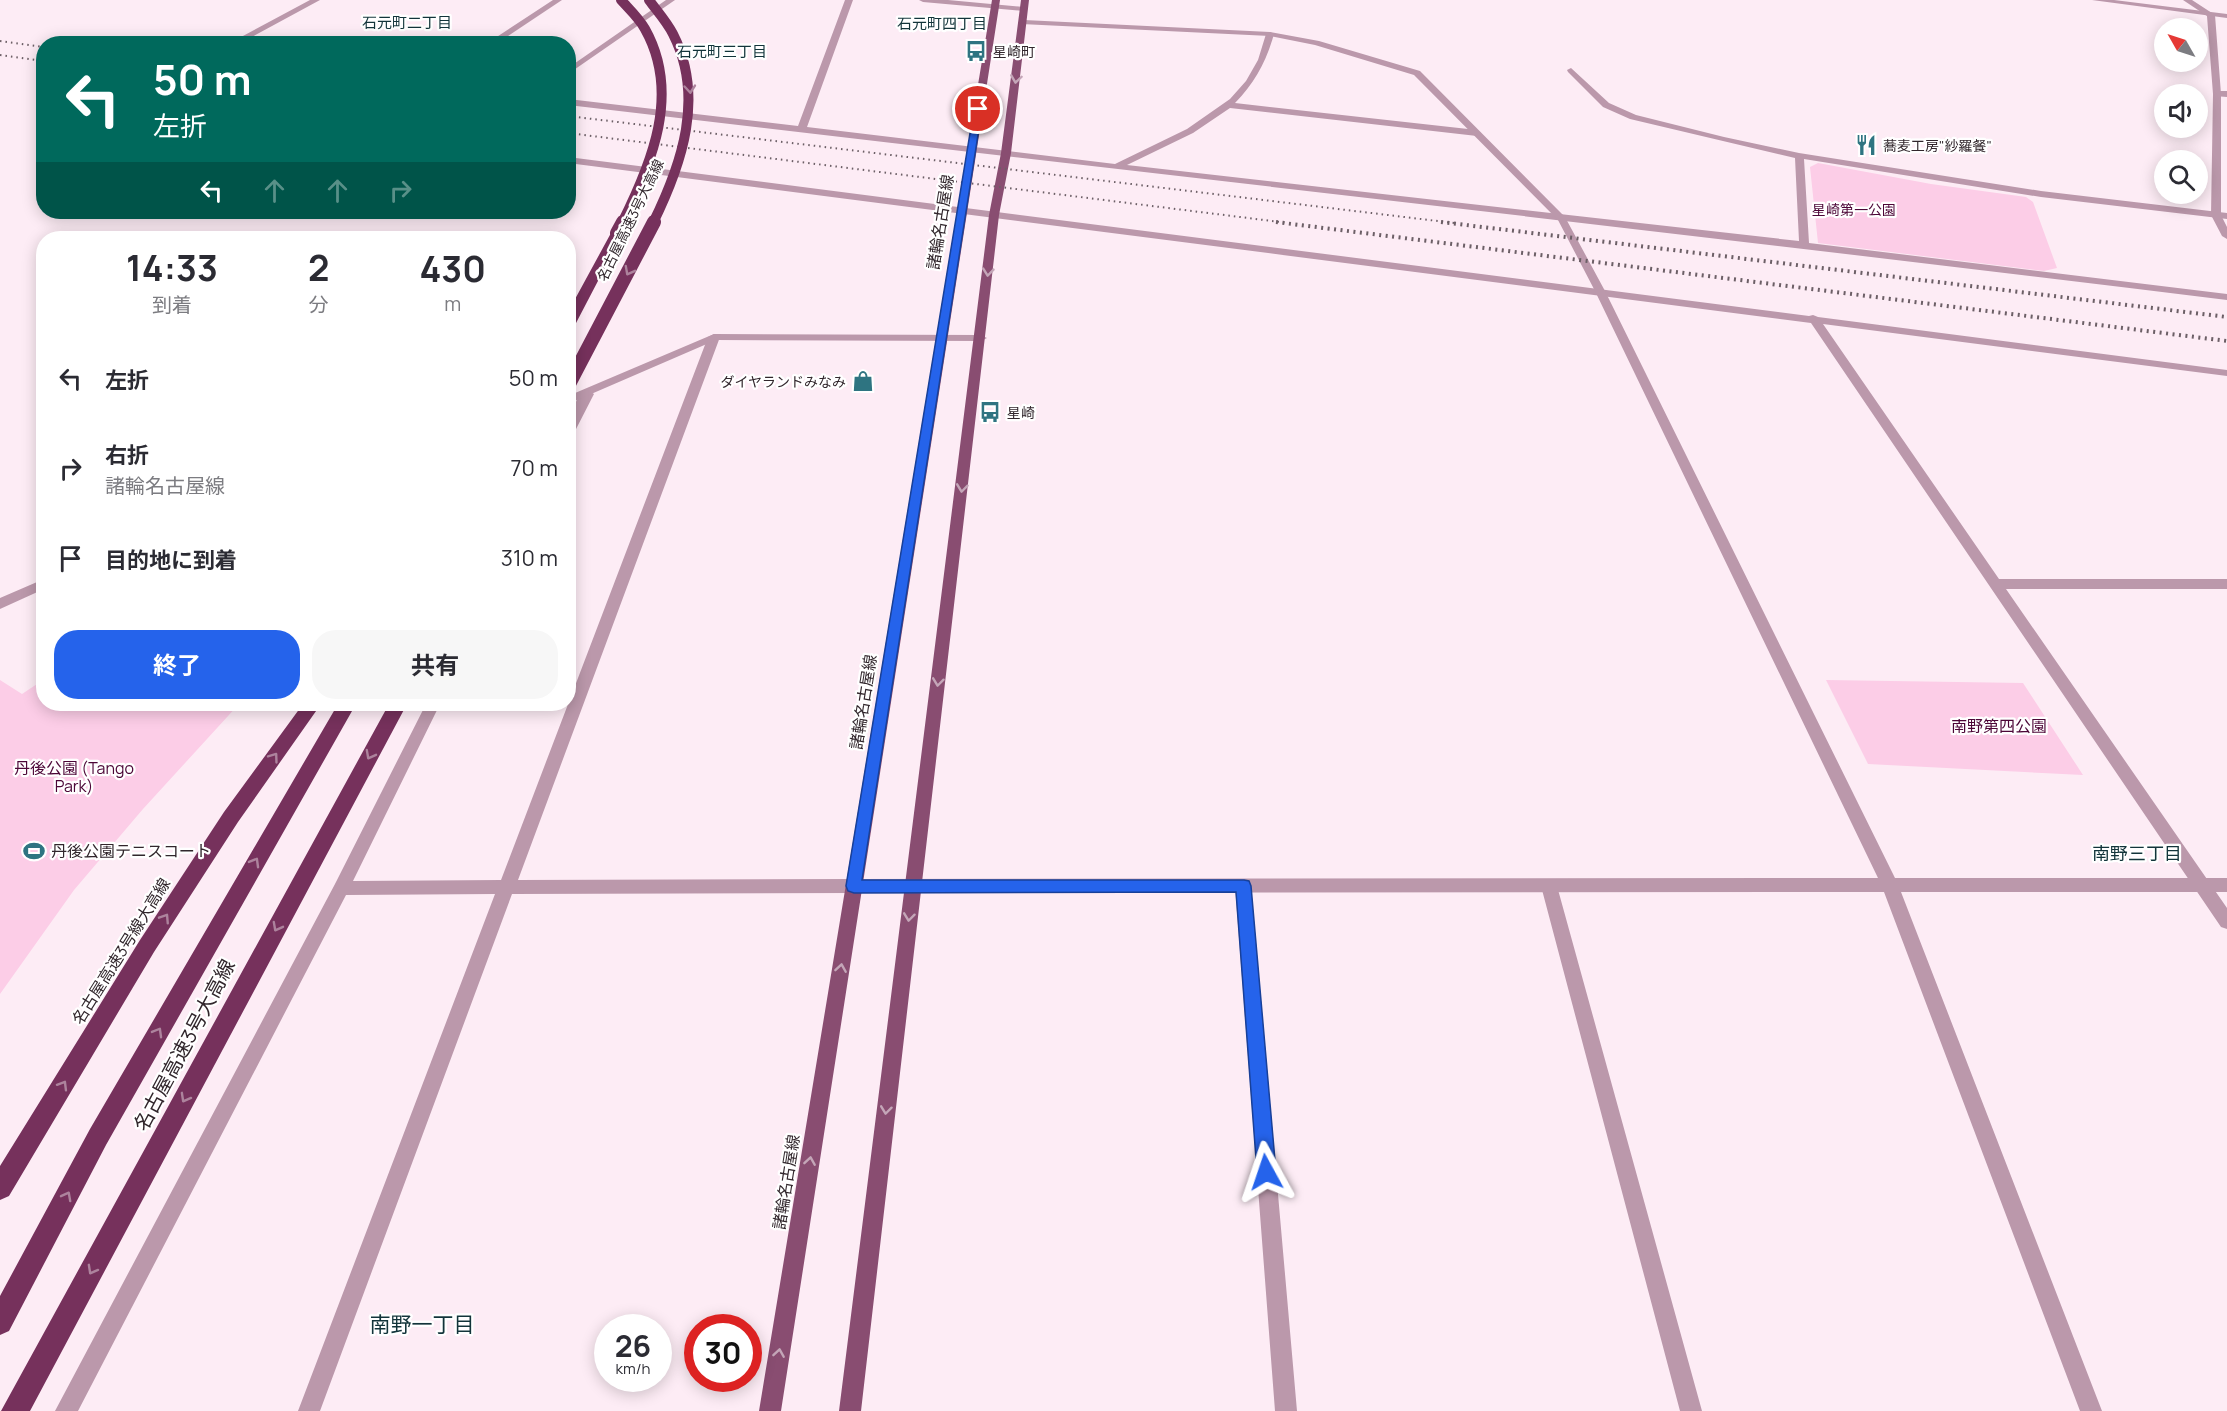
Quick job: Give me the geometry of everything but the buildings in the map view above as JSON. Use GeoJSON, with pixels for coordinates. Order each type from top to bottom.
{"type":"FeatureCollection","features":[{"type":"Feature","properties":{"kind":"highway"},"geometry":{"type":"LineString","coordinates":[[576,310],[639,191],[663,117],[664,92],[658,54],[649,34],[633,11],[621,0]]}},
{"type":"Feature","properties":{"kind":"highway","name":"名古屋高速3号大高線"},"geometry":{"type":"LineString","coordinates":[[576,371],[648,236],[683,156],[690,121],[689,77],[675,35],[649,0]]}},
{"type":"Feature","properties":{"kind":"highway","name":"名古屋高速3号線大高線"},"geometry":{"type":"LineString","coordinates":[[0,1188],[147,946],[231,817],[307,711]]}},
{"type":"Feature","properties":{"kind":"highway"},"geometry":{"type":"LineString","coordinates":[[0,1322],[98,1137],[343,711]]}},
{"type":"Feature","properties":{"kind":"highway","name":"名古屋高速3号大高線"},"geometry":{"type":"LineString","coordinates":[[15,1411],[394,711]]}},
{"type":"Feature","properties":{"kind":"main road","name":"諸輪名古屋線"},"geometry":{"type":"LineString","coordinates":[[770,1411],[995,3]]}},
{"type":"Feature","properties":{"kind":"main road"},"geometry":{"type":"LineString","coordinates":[[850,1411],[994,215],[1006,153],[1025,4]]}},
{"type":"Feature","properties":{"kind":"street"},"geometry":{"type":"LineString","coordinates":[[247,36],[316,0]]}},
{"type":"Feature","properties":{"kind":"street"},"geometry":{"type":"LineString","coordinates":[[502,36],[558,0]]}},
{"type":"Feature","properties":{"kind":"street"},"geometry":{"type":"LineString","coordinates":[[576,66],[671,0]]}},
{"type":"Feature","properties":{"kind":"street"},"geometry":{"type":"LineString","coordinates":[[801,131],[849,0]]}},
{"type":"Feature","properties":{"kind":"street"},"geometry":{"type":"LineString","coordinates":[[923,0],[1025,4]]}},
{"type":"Feature","properties":{"kind":"street"},"geometry":{"type":"LineString","coordinates":[[2096,0],[2227,16]]}},
{"type":"Feature","properties":{"kind":"street"},"geometry":{"type":"LineString","coordinates":[[2187,0],[2211,15]]}},
{"type":"Feature","properties":{"kind":"street"},"geometry":{"type":"LineString","coordinates":[[2211,15],[2222,215],[2227,236]]}},
{"type":"Feature","properties":{"kind":"street"},"geometry":{"type":"LineString","coordinates":[[1024,22],[1270,34],[1316,43],[1417,73],[1562,219],[1600,291],[1890,885],[2091,1411]]}},
{"type":"Feature","properties":{"kind":"street"},"geometry":{"type":"LineString","coordinates":[[1118,166],[1189,135],[1229,105],[1252,80],[1267,53],[1270,34]]}},
{"type":"Feature","properties":{"kind":"street"},"geometry":{"type":"LineString","coordinates":[[1571,70],[1606,105],[1633,117],[1724,140],[1799,156],[2041,194],[2222,215]]}},
{"type":"Feature","properties":{"kind":"street"},"geometry":{"type":"LineString","coordinates":[[2217,94],[2227,94]]}},
{"type":"Feature","properties":{"kind":"street"},"geometry":{"type":"LineString","coordinates":[[576,103],[1562,219],[1804,244],[2227,297]]}},
{"type":"Feature","properties":{"kind":"street"},"geometry":{"type":"LineString","coordinates":[[1229,105],[1477,133]]}},
{"type":"Feature","properties":{"kind":"street"},"geometry":{"type":"LineString","coordinates":[[1799,156],[1804,244]]}},
{"type":"Feature","properties":{"kind":"street"},"geometry":{"type":"LineString","coordinates":[[576,161],[1813,318],[2227,373]]}},
{"type":"Feature","properties":{"kind":"street"},"geometry":{"type":"LineString","coordinates":[[1813,318],[2227,922]]}},
{"type":"Feature","properties":{"kind":"street"},"geometry":{"type":"LineString","coordinates":[[576,704],[714,337]]}},
{"type":"Feature","properties":{"kind":"street"},"geometry":{"type":"LineString","coordinates":[[576,398],[714,337],[981,338]]}},
{"type":"Feature","properties":{"kind":"street"},"geometry":{"type":"LineString","coordinates":[[576,417],[588,394]]}},
{"type":"Feature","properties":{"kind":"street"},"geometry":{"type":"LineString","coordinates":[[1995,584],[2227,584]]}},
{"type":"Feature","properties":{"kind":"street"},"geometry":{"type":"LineString","coordinates":[[0,604],[36,587]]}},
{"type":"Feature","properties":{"kind":"street"},"geometry":{"type":"LineString","coordinates":[[66,1411],[341,888],[430,711]]}},
{"type":"Feature","properties":{"kind":"street"},"geometry":{"type":"LineString","coordinates":[[309,1411],[573,711]]}},
{"type":"Feature","properties":{"kind":"street"},"geometry":{"type":"LineString","coordinates":[[341,888],[2227,885]]}},
{"type":"Feature","properties":{"kind":"street"},"geometry":{"type":"LineString","coordinates":[[1244,886],[1286,1411]]}},
{"type":"Feature","properties":{"kind":"street"},"geometry":{"type":"LineString","coordinates":[[1549,886],[1691,1411]]}},
{"type":"Feature","properties":{"kind":"green space","name":"星崎第一公園"},"geometry":{"type":"Polygon","coordinates":[[[1818,163],[1931,184],[2026,197],[2033,202],[2057,268],[2044,271],[1818,243],[1810,167],[1818,163]]]}},
{"type":"Feature","properties":{"kind":"green space","name":"丹後公園 (Tango Park)"},"geometry":{"type":"Polygon","coordinates":[[[0,680],[22,694],[36,685],[36,711],[233,711],[143,809],[74,890],[0,994],[0,680]]]}},
{"type":"Feature","properties":{"kind":"green space","name":"南野第四公園"},"geometry":{"type":"Polygon","coordinates":[[[1826,680],[2023,683],[2083,775],[1868,764],[1826,680]]]}},
{"type":"Feature","properties":{"kind":"railway"},"geometry":{"type":"LineString","coordinates":[[0,41],[36,46]]}},
{"type":"Feature","properties":{"kind":"railway"},"geometry":{"type":"LineString","coordinates":[[0,55],[36,60]]}},
{"type":"Feature","properties":{"kind":"railway"},"geometry":{"type":"LineString","coordinates":[[576,117],[1454,223]]}},
{"type":"Feature","properties":{"kind":"railway"},"geometry":{"type":"LineString","coordinates":[[576,134],[1288,223]]}},
{"type":"Feature","properties":{"kind":"railway"},"geometry":{"type":"LineString","coordinates":[[1276,222],[2227,341]]}},
{"type":"Feature","properties":{"kind":"railway"},"geometry":{"type":"LineString","coordinates":[[1441,222],[2227,317]]}},
{"type":"Feature","properties":{"kind":"place","name":"星崎町"},"geometry":{"type":"Point","coordinates":[976,51]}},
{"type":"Feature","properties":{"kind":"place","name":"蕎麦工房\"紗羅餐\""},"geometry":{"type":"Point","coordinates":[1866,145]}},
{"type":"Feature","properties":{"kind":"place","name":"ダイヤランドみなみ"},"geometry":{"type":"Point","coordinates":[863,381]}},
{"type":"Feature","properties":{"kind":"place","name":"星崎"},"geometry":{"type":"Point","coordinates":[990,412]}},
{"type":"Feature","properties":{"kind":"place","name":"丹後公園テニスコート"},"geometry":{"type":"Point","coordinates":[34,851]}},
{"type":"Feature","properties":{"kind":"district","name":"石元町二丁目"},"geometry":{"type":"Point","coordinates":[407,22]}},
{"type":"Feature","properties":{"kind":"district","name":"石元町四丁目"},"geometry":{"type":"Point","coordinates":[942,23]}},
{"type":"Feature","properties":{"kind":"district","name":"石元町三丁目"},"geometry":{"type":"Point","coordinates":[722,51]}},
{"type":"Feature","properties":{"kind":"district","name":"南野三丁目"},"geometry":{"type":"Point","coordinates":[2137,853]}},
{"type":"Feature","properties":{"kind":"district","name":"南野一丁目"},"geometry":{"type":"Point","coordinates":[422,1324]}},
{"type":"Feature","properties":{"kind":"route"},"geometry":{"type":"LineString","coordinates":[[978,109],[854,886],[1244,886],[1266,1172]]}}]}
